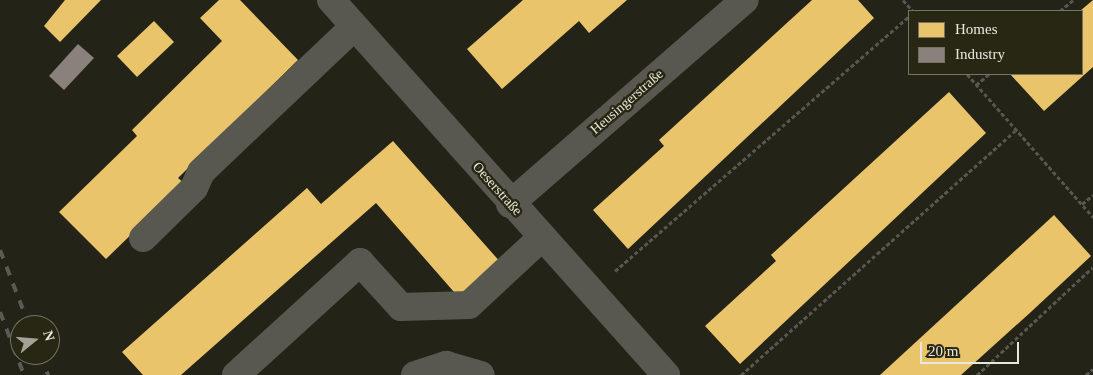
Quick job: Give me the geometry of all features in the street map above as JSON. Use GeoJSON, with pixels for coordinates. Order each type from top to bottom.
{"type":"FeatureCollection","features":[{"type":"Feature","properties":{"kind":"street","name":"Oeserstraße"},"geometry":{"type":"LineString","coordinates":[[331,0],[510,204],[666,375]]}},
{"type":"Feature","properties":{"kind":"street","name":"Heusingerstraße"},"geometry":{"type":"LineString","coordinates":[[510,204],[745,0]]}},
{"type":"Feature","properties":{"kind":"street"},"geometry":{"type":"LineString","coordinates":[[143,238],[194,188],[201,172],[354,27]]}},
{"type":"Feature","properties":{"kind":"street"},"geometry":{"type":"LineString","coordinates":[[236,375],[360,262],[401,307],[469,305],[541,238]]}},
{"type":"Feature","properties":{"kind":"street"},"geometry":{"type":"LineString","coordinates":[[415,375],[446,365],[481,375]]}},
{"type":"Feature","properties":{"kind":"path"},"geometry":{"type":"LineString","coordinates":[[903,0],[912,10]]}},
{"type":"Feature","properties":{"kind":"path"},"geometry":{"type":"LineString","coordinates":[[1061,10],[1073,0]]}},
{"type":"Feature","properties":{"kind":"path"},"geometry":{"type":"LineString","coordinates":[[591,293],[908,17]]}},
{"type":"Feature","properties":{"kind":"path"},"geometry":{"type":"LineString","coordinates":[[968,75],[1093,217]]}},
{"type":"Feature","properties":{"kind":"path"},"geometry":{"type":"LineString","coordinates":[[976,85],[988,75]]}},
{"type":"Feature","properties":{"kind":"path"},"geometry":{"type":"LineString","coordinates":[[741,375],[1015,130]]}},
{"type":"Feature","properties":{"kind":"path"},"geometry":{"type":"LineString","coordinates":[[1082,204],[1093,195]]}},
{"type":"Feature","properties":{"kind":"path"},"geometry":{"type":"LineString","coordinates":[[978,375],[1093,267]]}},
{"type":"Feature","properties":{"kind":"path"},"geometry":{"type":"LineString","coordinates":[[1086,375],[1093,369]]}},
{"type":"Feature","properties":{"kind":"building: Homes"},"geometry":{"type":"Polygon","coordinates":[[[65,0],[101,0],[60,42],[44,26],[65,0]]]}},
{"type":"Feature","properties":{"kind":"building: Homes"},"geometry":{"type":"Polygon","coordinates":[[[219,0],[240,0],[298,60],[178,178],[184,183],[106,259],[59,212],[137,136],[132,130],[222,41],[200,18],[219,0]]]}},
{"type":"Feature","properties":{"kind":"building: Homes"},"geometry":{"type":"Polygon","coordinates":[[[523,0],[627,0],[589,33],[579,21],[502,89],[467,49],[523,0]]]}},
{"type":"Feature","properties":{"kind":"building: Homes"},"geometry":{"type":"Polygon","coordinates":[[[812,0],[858,0],[874,18],[628,249],[593,210],[664,146],[659,140],[812,0]]]}},
{"type":"Feature","properties":{"kind":"building: Homes"},"geometry":{"type":"Polygon","coordinates":[[[1093,0],[1093,67],[1044,111],[1011,75],[1083,75],[1083,10],[1081,10],[1093,0]]]}},
{"type":"Feature","properties":{"kind":"building: Homes"},"geometry":{"type":"Polygon","coordinates":[[[154,21],[174,42],[137,77],[117,56],[154,21]]]}},
{"type":"Feature","properties":{"kind":"building: Homes"},"geometry":{"type":"Polygon","coordinates":[[[949,92],[986,133],[740,364],[705,326],[776,261],[771,255],[949,92]]]}},
{"type":"Feature","properties":{"kind":"building: Homes"},"geometry":{"type":"Polygon","coordinates":[[[393,141],[502,264],[461,300],[376,203],[181,375],[143,375],[122,352],[307,188],[321,204],[393,141]]]}},
{"type":"Feature","properties":{"kind":"building: Homes"},"geometry":{"type":"Polygon","coordinates":[[[1054,215],[1091,256],[1032,311],[961,375],[880,375],[1054,215]]]}},
{"type":"Feature","properties":{"kind":"building: Industry"},"geometry":{"type":"Polygon","coordinates":[[[78,44],[94,58],[64,90],[49,76],[78,44]]]}},
{"type":"Feature","properties":{"kind":"railway"},"geometry":{"type":"LineString","coordinates":[[0,250],[25,315]]}},
{"type":"Feature","properties":{"kind":"railway"},"geometry":{"type":"LineString","coordinates":[[0,312],[24,375]]}},
{"type":"Feature","properties":{"kind":"railway"},"geometry":{"type":"LineString","coordinates":[[44,365],[48,375]]}}]}
